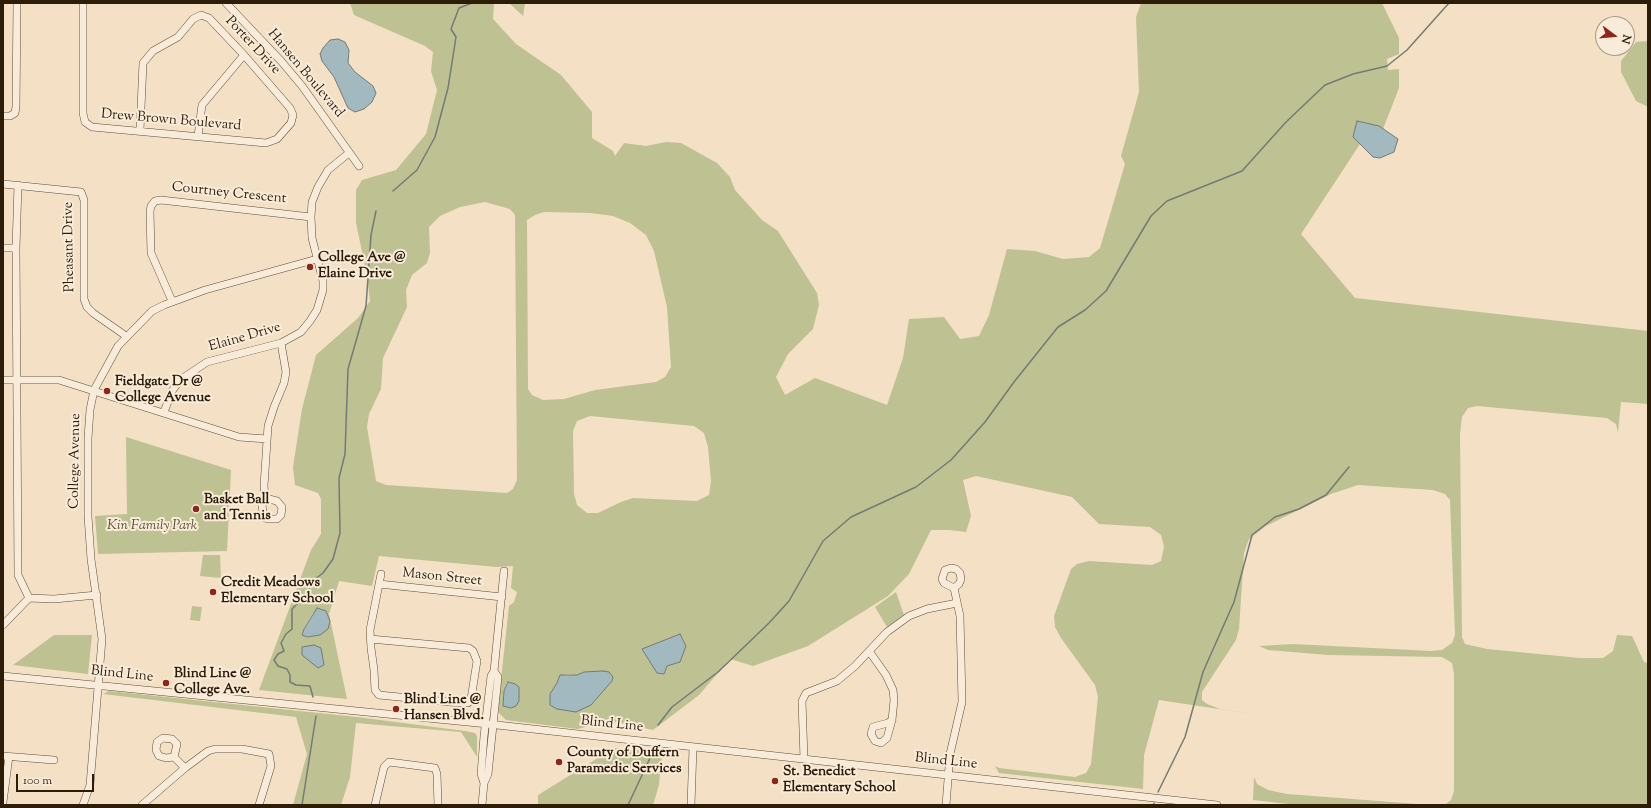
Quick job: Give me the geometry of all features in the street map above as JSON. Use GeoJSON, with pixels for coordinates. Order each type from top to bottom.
{"type":"FeatureCollection","features":[{"type":"Feature","properties":{"kind":"street"},"geometry":{"type":"LineString","coordinates":[[3,116],[10,116],[15,113],[16,107],[17,3]]}},
{"type":"Feature","properties":{"kind":"street","name":"Drew Brown Boulevard"},"geometry":{"type":"LineString","coordinates":[[83,3],[83,113],[85,122],[92,127],[140,130],[266,143],[277,139],[293,119]]}},
{"type":"Feature","properties":{"kind":"street","name":"Hansen Boulevard"},"geometry":{"type":"LineString","coordinates":[[226,3],[298,81],[359,166]]}},
{"type":"Feature","properties":{"kind":"street","name":"Porter Drive"},"geometry":{"type":"LineString","coordinates":[[140,130],[143,63],[153,51],[178,37],[196,16],[206,16],[209,18],[244,55],[290,108],[293,112],[293,119]]}},
{"type":"Feature","properties":{"kind":"street"},"geometry":{"type":"LineString","coordinates":[[198,136],[202,105],[244,55]]}},
{"type":"Feature","properties":{"kind":"street"},"geometry":{"type":"LineString","coordinates":[[317,259],[312,238],[310,216],[312,202],[318,187],[328,170],[350,153]]}},
{"type":"Feature","properties":{"kind":"street","name":"Pheasant Drive"},"geometry":{"type":"LineString","coordinates":[[3,184],[77,190],[83,195],[84,299],[87,307],[93,313],[126,336]]}},
{"type":"Feature","properties":{"kind":"street"},"geometry":{"type":"LineString","coordinates":[[18,185],[16,248],[18,575],[30,598]]}},
{"type":"Feature","properties":{"kind":"street","name":"Courtney Crescent"},"geometry":{"type":"LineString","coordinates":[[172,301],[151,253],[150,210],[151,206],[156,201],[161,200],[310,216]]}},
{"type":"Feature","properties":{"kind":"street"},"geometry":{"type":"LineString","coordinates":[[3,248],[16,248]]}},
{"type":"Feature","properties":{"kind":"street","name":"College Avenue"},"geometry":{"type":"LineString","coordinates":[[83,805],[90,785],[102,640],[91,559],[88,516],[88,438],[90,410],[94,390],[106,366],[126,336],[152,312],[172,301],[317,259]]}},
{"type":"Feature","properties":{"kind":"street","name":"Elaine Drive"},"geometry":{"type":"LineString","coordinates":[[164,412],[172,391],[180,380],[207,362],[281,343],[301,332],[317,310],[322,297],[323,285],[317,259]]}},
{"type":"Feature","properties":{"kind":"street"},"geometry":{"type":"LineString","coordinates":[[265,498],[267,439],[270,419],[284,383],[286,372],[281,343]]}},
{"type":"Feature","properties":{"kind":"street"},"geometry":{"type":"LineString","coordinates":[[3,380],[59,380],[239,437],[267,439]]}},
{"type":"Feature","properties":{"kind":"street"},"geometry":{"type":"LineString","coordinates":[[482,805],[484,782],[488,774],[489,724],[498,678],[494,671],[504,571]]}},
{"type":"Feature","properties":{"kind":"street"},"geometry":{"type":"LineString","coordinates":[[370,639],[469,648],[473,651],[477,661],[473,694],[468,702],[379,696],[375,690],[370,639],[370,630],[381,574]]}},
{"type":"Feature","properties":{"kind":"street","name":"Mason Street"},"geometry":{"type":"LineString","coordinates":[[379,584],[502,597]]}},
{"type":"Feature","properties":{"kind":"street"},"geometry":{"type":"LineString","coordinates":[[946,805],[954,732],[962,702],[960,616],[954,588]]}},
{"type":"Feature","properties":{"kind":"street"},"geometry":{"type":"LineString","coordinates":[[3,625],[30,598],[54,599],[97,595]]}},
{"type":"Feature","properties":{"kind":"street"},"geometry":{"type":"LineString","coordinates":[[804,759],[802,701],[806,693],[837,681],[855,666],[887,632],[909,616],[957,603]]}},
{"type":"Feature","properties":{"kind":"street"},"geometry":{"type":"LineString","coordinates":[[869,651],[886,675],[893,690],[894,700],[892,720]]}},
{"type":"Feature","properties":{"kind":"street","name":"Blind Line"},"geometry":{"type":"LineString","coordinates":[[3,676],[489,724],[693,748],[1217,805]]}},
{"type":"Feature","properties":{"kind":"street"},"geometry":{"type":"LineString","coordinates":[[691,805],[693,748]]}},
{"type":"Feature","properties":{"kind":"street"},"geometry":{"type":"LineString","coordinates":[[142,805],[185,768],[208,751],[215,749],[242,749],[269,754],[270,766],[259,805]]}},
{"type":"Feature","properties":{"kind":"street"},"geometry":{"type":"LineString","coordinates":[[3,802],[6,756],[54,760]]}},
{"type":"Feature","properties":{"kind":"street"},"geometry":{"type":"LineString","coordinates":[[174,756],[185,768]]}},
{"type":"Feature","properties":{"kind":"street"},"geometry":{"type":"LineString","coordinates":[[375,805],[384,767],[389,762],[435,768],[437,774],[438,805]]}},
{"type":"Feature","properties":{"kind":"green space"},"geometry":{"type":"Polygon","coordinates":[[[350,3],[494,3],[493,19],[516,44],[561,75],[592,112],[592,138],[613,151],[615,156],[624,143],[646,146],[666,142],[681,143],[717,163],[730,177],[735,190],[762,220],[778,231],[817,293],[819,305],[813,329],[788,354],[776,377],[785,395],[815,378],[887,405],[903,358],[909,319],[944,317],[960,339],[979,336],[989,315],[1007,249],[1035,251],[1063,259],[1089,257],[1100,248],[1125,164],[1121,156],[1139,92],[1136,17],[1141,3],[1382,3],[1399,38],[1399,54],[1387,59],[1388,70],[1399,69],[1399,88],[1383,129],[1379,126],[1353,137],[1360,144],[1301,234],[1355,298],[1648,331],[1648,404],[1621,402],[1618,433],[1616,424],[1607,418],[1477,406],[1468,408],[1462,417],[1460,434],[1462,637],[1465,644],[1487,649],[1580,658],[1603,658],[1613,651],[1617,635],[1632,636],[1644,662],[1648,663],[1648,805],[1445,805],[1451,800],[1454,791],[1454,674],[1452,663],[1442,657],[1328,655],[1268,650],[1259,646],[1293,644],[1431,651],[1442,650],[1452,643],[1455,635],[1450,500],[1445,494],[1433,490],[1358,485],[1331,494],[1266,526],[1249,539],[1244,553],[1239,629],[1236,640],[1202,692],[1202,700],[1207,704],[1220,709],[1258,715],[1159,700],[1144,755],[1143,789],[999,773],[995,766],[999,768],[1075,777],[1086,773],[1091,764],[1098,697],[1095,685],[1061,638],[1055,627],[1054,616],[1071,569],[1077,564],[1089,561],[1152,565],[1161,561],[1164,547],[1161,535],[1150,527],[1099,524],[1072,497],[976,476],[963,480],[971,516],[966,532],[931,530],[909,574],[888,596],[808,646],[753,666],[730,659],[699,695],[653,730],[602,719],[593,725],[578,729],[506,720],[499,713],[498,707],[509,606],[514,602],[517,592],[511,588],[513,566],[496,567],[379,556],[372,586],[339,581],[329,614],[347,699],[259,690],[311,550],[321,534],[321,499],[318,493],[295,485],[293,467],[302,409],[316,355],[358,318],[370,301],[367,275],[356,223],[356,190],[362,180],[396,170],[426,134],[437,90],[431,71],[433,52],[425,46],[354,15],[350,3]],[[485,202],[460,207],[440,216],[429,227],[430,253],[427,263],[412,275],[406,290],[407,307],[383,358],[381,389],[369,414],[367,427],[376,481],[386,485],[507,493],[513,489],[517,480],[515,215],[510,209],[485,202]],[[544,212],[527,220],[528,389],[532,395],[543,400],[564,399],[595,390],[656,382],[665,377],[671,367],[667,307],[654,251],[646,235],[630,223],[613,216],[590,213],[544,212]],[[590,416],[577,421],[573,431],[574,494],[577,505],[587,513],[598,513],[633,498],[697,501],[709,495],[711,481],[708,447],[704,433],[694,426],[590,416]],[[313,613],[304,628],[302,635],[307,637],[313,636],[313,613]],[[584,672],[577,675],[566,674],[550,694],[584,672]],[[507,682],[504,691],[503,706],[515,684],[507,682]]]}},
{"type":"Feature","properties":{"kind":"green space"},"geometry":{"type":"Polygon","coordinates":[[[509,3],[525,3],[523,16],[509,3]]]}},
{"type":"Feature","properties":{"kind":"green space"},"geometry":{"type":"Polygon","coordinates":[[[1648,41],[1648,107],[1636,101],[1621,72],[1621,61],[1625,56],[1635,56],[1636,42],[1648,41]]]}},
{"type":"Feature","properties":{"kind":"green space","name":"Kin Family Park"},"geometry":{"type":"Polygon","coordinates":[[[126,437],[231,470],[227,551],[98,554],[95,516],[127,514],[126,437]]]}},
{"type":"Feature","properties":{"kind":"green space"},"geometry":{"type":"Polygon","coordinates":[[[203,555],[220,555],[221,578],[200,576],[203,555]]]}},
{"type":"Feature","properties":{"kind":"green space"},"geometry":{"type":"Polygon","coordinates":[[[896,592],[904,615],[887,627],[875,607],[896,592]]]}},
{"type":"Feature","properties":{"kind":"green space"},"geometry":{"type":"Polygon","coordinates":[[[192,606],[202,607],[200,621],[190,620],[192,606]]]}},
{"type":"Feature","properties":{"kind":"green space"},"geometry":{"type":"Polygon","coordinates":[[[54,635],[92,635],[88,674],[13,665],[54,635]]]}},
{"type":"Feature","properties":{"kind":"green space"},"geometry":{"type":"Polygon","coordinates":[[[109,691],[357,717],[465,731],[475,733],[477,736],[477,757],[461,732],[356,723],[350,777],[341,805],[293,805],[307,754],[296,717],[103,694],[109,691]]]}},
{"type":"Feature","properties":{"kind":"green space"},"geometry":{"type":"Polygon","coordinates":[[[614,748],[662,752],[659,785],[653,805],[538,805],[538,795],[614,748]]]}},
{"type":"Feature","properties":{"kind":"green space"},"geometry":{"type":"Polygon","coordinates":[[[1254,777],[1257,784],[1268,790],[1287,794],[1431,805],[1298,805],[1253,800],[1254,777]]]}},
{"type":"Feature","properties":{"kind":"water"},"geometry":{"type":"Polygon","coordinates":[[[338,39],[345,42],[349,50],[348,63],[355,72],[373,86],[376,93],[372,102],[364,109],[355,112],[348,108],[334,77],[322,61],[320,54],[330,40],[338,39]]]}},
{"type":"Feature","properties":{"kind":"water"},"geometry":{"type":"Polygon","coordinates":[[[1357,121],[1379,126],[1398,139],[1394,152],[1380,158],[1373,157],[1353,137],[1357,121]]]}},
{"type":"Feature","properties":{"kind":"water"},"geometry":{"type":"Polygon","coordinates":[[[317,608],[326,611],[330,621],[328,629],[320,635],[307,637],[302,635],[304,629],[317,608]]]}},
{"type":"Feature","properties":{"kind":"water"},"geometry":{"type":"Polygon","coordinates":[[[680,634],[686,646],[680,662],[667,666],[664,674],[657,673],[642,649],[680,634]]]}},
{"type":"Feature","properties":{"kind":"water"},"geometry":{"type":"Polygon","coordinates":[[[314,645],[321,648],[324,665],[318,668],[302,655],[302,647],[314,645]]]}},
{"type":"Feature","properties":{"kind":"water"},"geometry":{"type":"Polygon","coordinates":[[[584,672],[609,672],[613,677],[612,681],[591,705],[576,712],[557,709],[550,705],[550,694],[560,675],[577,675],[584,672]]]}},
{"type":"Feature","properties":{"kind":"water"},"geometry":{"type":"Polygon","coordinates":[[[508,682],[519,687],[519,701],[516,706],[511,708],[503,706],[504,691],[508,682]]]}},
{"type":"Feature","properties":{"kind":"waterway"},"geometry":{"type":"LineString","coordinates":[[393,191],[417,170],[435,137],[448,88],[456,37],[451,29],[459,8],[472,3]]}},
{"type":"Feature","properties":{"kind":"waterway"},"geometry":{"type":"LineString","coordinates":[[658,725],[672,707],[718,672],[769,623],[789,601],[823,541],[851,517],[916,487],[951,460],[985,422],[1014,382],[1058,327],[1085,310],[1106,291],[1151,216],[1167,201],[1242,171],[1286,122],[1325,85],[1353,74],[1387,66],[1407,50],[1449,3]]}},
{"type":"Feature","properties":{"kind":"waterway"},"geometry":{"type":"LineString","coordinates":[[313,697],[310,686],[296,685],[290,682],[290,675],[287,669],[278,666],[274,660],[278,654],[284,651],[281,643],[286,634],[292,629],[292,609],[309,592],[310,583],[323,573],[333,559],[340,533],[339,478],[345,454],[348,369],[366,306],[371,235],[376,211]]}},
{"type":"Feature","properties":{"kind":"waterway"},"geometry":{"type":"LineString","coordinates":[[1158,792],[1185,737],[1203,672],[1234,602],[1252,535],[1275,517],[1299,509],[1326,495],[1349,467]]}},
{"type":"Feature","properties":{"kind":"waterway"},"geometry":{"type":"LineString","coordinates":[[302,805],[316,716]]}},
{"type":"Feature","properties":{"kind":"waterway"},"geometry":{"type":"LineString","coordinates":[[628,805],[651,756]]}},
{"type":"Feature","properties":{"kind":"place","name":"College Ave @ Elaine Drive"},"geometry":{"type":"Point","coordinates":[310,267]}},
{"type":"Feature","properties":{"kind":"place","name":"Fieldgate Dr @ College Avenue"},"geometry":{"type":"Point","coordinates":[107,391]}},
{"type":"Feature","properties":{"kind":"place","name":"Basket Ball and Tennis"},"geometry":{"type":"Point","coordinates":[196,509]}},
{"type":"Feature","properties":{"kind":"place","name":"Credit Meadows Elementary School"},"geometry":{"type":"Point","coordinates":[213,592]}},
{"type":"Feature","properties":{"kind":"place","name":"Blind Line @ College Ave."},"geometry":{"type":"Point","coordinates":[166,683]}},
{"type":"Feature","properties":{"kind":"place","name":"Blind Line @ Hansen Blvd."},"geometry":{"type":"Point","coordinates":[396,709]}},
{"type":"Feature","properties":{"kind":"place","name":"County of Duffern Paramedic Services"},"geometry":{"type":"Point","coordinates":[559,762]}},
{"type":"Feature","properties":{"kind":"place","name":"St. Benedict Elementary School"},"geometry":{"type":"Point","coordinates":[775,781]}}]}
